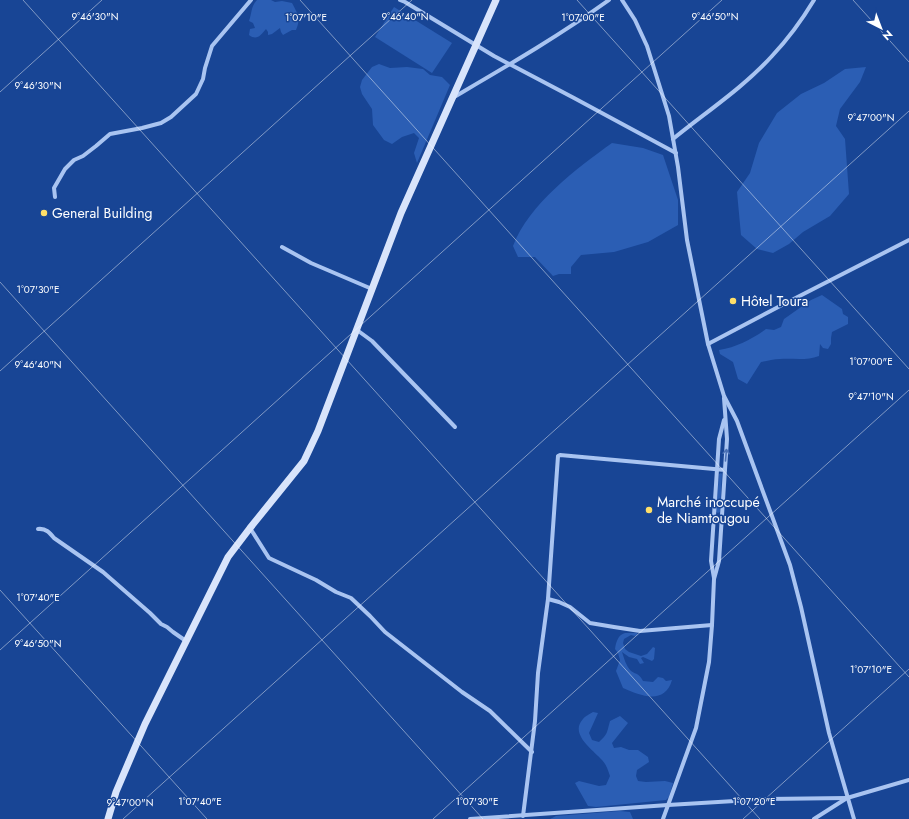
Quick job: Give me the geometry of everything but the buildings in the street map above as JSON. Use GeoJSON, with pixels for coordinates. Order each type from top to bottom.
{"type":"FeatureCollection","features":[{"type":"Feature","properties":{"kind":"main road"},"geometry":{"type":"LineString","coordinates":[[108,819],[116,792],[145,724],[228,557],[304,462],[357,330],[401,214],[454,97],[475,44],[496,0]]}},
{"type":"Feature","properties":{"kind":"street"},"geometry":{"type":"LineString","coordinates":[[55,197],[54,188],[65,169],[74,160],[83,156],[110,134],[161,123],[175,113],[196,94],[203,79],[212,46],[251,0]]}},
{"type":"Feature","properties":{"kind":"street"},"geometry":{"type":"LineString","coordinates":[[400,0],[494,56],[676,153]]}},
{"type":"Feature","properties":{"kind":"street"},"geometry":{"type":"LineString","coordinates":[[454,97],[511,64],[584,18],[609,0]]}},
{"type":"Feature","properties":{"kind":"street"},"geometry":{"type":"LineString","coordinates":[[622,0],[635,20],[647,46],[669,116],[676,153],[687,240],[708,344],[724,396],[736,421],[790,566],[801,607],[829,733],[854,819]]}},
{"type":"Feature","properties":{"kind":"street"},"geometry":{"type":"LineString","coordinates":[[673,139],[719,103],[771,57],[789,37],[814,0]]}},
{"type":"Feature","properties":{"kind":"street"},"geometry":{"type":"LineString","coordinates":[[708,344],[782,304],[909,240]]}},
{"type":"Feature","properties":{"kind":"street"},"geometry":{"type":"LineString","coordinates":[[282,247],[311,262],[372,289]]}},
{"type":"Feature","properties":{"kind":"street"},"geometry":{"type":"LineString","coordinates":[[357,330],[372,341],[455,427]]}},
{"type":"Feature","properties":{"kind":"street"},"geometry":{"type":"LineString","coordinates":[[714,579],[719,561],[727,439],[724,396]]}},
{"type":"Feature","properties":{"kind":"street"},"geometry":{"type":"LineString","coordinates":[[664,819],[696,728],[709,662],[714,579],[711,549],[719,439],[725,418]]}},
{"type":"Feature","properties":{"kind":"street"},"geometry":{"type":"LineString","coordinates":[[523,816],[532,752],[538,673],[548,599],[558,456],[560,454],[725,470]]}},
{"type":"Feature","properties":{"kind":"street"},"geometry":{"type":"LineString","coordinates":[[714,516],[722,516]]}},
{"type":"Feature","properties":{"kind":"street"},"geometry":{"type":"LineString","coordinates":[[38,529],[41,528],[48,531],[54,538],[103,572],[150,613],[160,624],[168,627],[186,641]]}},
{"type":"Feature","properties":{"kind":"street"},"geometry":{"type":"LineString","coordinates":[[250,528],[269,558],[351,598],[386,632],[462,692],[490,711],[532,752]]}},
{"type":"Feature","properties":{"kind":"street"},"geometry":{"type":"LineString","coordinates":[[711,549],[720,550]]}},
{"type":"Feature","properties":{"kind":"street"},"geometry":{"type":"LineString","coordinates":[[548,599],[570,607],[590,622],[614,627],[640,631],[712,625]]}},
{"type":"Feature","properties":{"kind":"street"},"geometry":{"type":"LineString","coordinates":[[470,819],[767,799],[847,798],[909,780]]}},
{"type":"Feature","properties":{"kind":"street"},"geometry":{"type":"LineString","coordinates":[[814,819],[847,798]]}},
{"type":"Feature","properties":{"kind":"shaded area"},"geometry":{"type":"Polygon","coordinates":[[[257,0],[292,3],[298,16],[296,30],[292,30],[283,35],[280,28],[268,35],[266,29],[257,37],[252,37],[249,35],[250,29],[255,28],[253,23],[249,21],[253,7],[257,0]]]}},
{"type":"Feature","properties":{"kind":"shaded area"},"geometry":{"type":"Polygon","coordinates":[[[394,7],[452,43],[432,73],[375,37],[394,7]]]}},
{"type":"Feature","properties":{"kind":"shaded area"},"geometry":{"type":"Polygon","coordinates":[[[379,64],[390,68],[407,67],[423,69],[430,75],[442,77],[450,85],[417,163],[414,153],[419,138],[414,133],[402,137],[392,144],[384,140],[373,125],[372,109],[362,94],[360,87],[362,80],[372,67],[379,64]]]}},
{"type":"Feature","properties":{"kind":"shaded area"},"geometry":{"type":"Polygon","coordinates":[[[866,67],[860,82],[840,109],[836,126],[845,139],[849,194],[830,216],[803,232],[789,244],[773,253],[757,249],[741,235],[737,192],[750,173],[759,143],[777,113],[801,94],[824,83],[845,69],[866,67]]]}},
{"type":"Feature","properties":{"kind":"shaded area"},"geometry":{"type":"Polygon","coordinates":[[[612,143],[643,148],[663,155],[678,200],[678,225],[648,242],[614,252],[581,255],[571,267],[571,274],[559,274],[553,276],[535,257],[518,257],[513,246],[520,231],[530,216],[555,188],[612,143]]]}},
{"type":"Feature","properties":{"kind":"shaded area"},"geometry":{"type":"Polygon","coordinates":[[[822,295],[842,309],[843,314],[848,317],[848,324],[832,332],[831,344],[828,349],[823,348],[820,344],[819,356],[814,358],[778,359],[761,362],[747,384],[738,379],[733,362],[720,354],[719,350],[744,342],[766,329],[774,330],[781,327],[784,319],[811,300],[822,295]]]}},
{"type":"Feature","properties":{"kind":"shaded area"},"geometry":{"type":"Polygon","coordinates":[[[721,473],[720,512],[718,513],[716,512],[719,474],[721,473]]]}},
{"type":"Feature","properties":{"kind":"shaded area"},"geometry":{"type":"Polygon","coordinates":[[[625,633],[637,633],[638,635],[631,635],[624,639],[623,643],[625,649],[629,652],[641,656],[647,654],[653,647],[655,648],[654,659],[652,661],[643,657],[641,658],[644,663],[640,664],[637,659],[629,657],[622,652],[629,669],[639,675],[643,681],[653,682],[658,677],[663,678],[666,681],[672,680],[669,688],[664,693],[658,696],[645,696],[623,688],[616,671],[620,660],[615,649],[618,639],[625,633]]]}},
{"type":"Feature","properties":{"kind":"shaded area"},"geometry":{"type":"Polygon","coordinates":[[[593,712],[598,713],[589,733],[592,740],[599,742],[606,735],[610,721],[620,716],[628,723],[612,743],[614,748],[621,747],[629,750],[638,750],[648,757],[649,762],[637,770],[636,776],[638,781],[665,781],[673,783],[669,797],[666,800],[596,807],[588,806],[575,783],[579,781],[599,786],[606,785],[610,776],[605,763],[588,747],[580,736],[579,725],[586,716],[593,712]]]}},
{"type":"Feature","properties":{"kind":"shaded area"},"geometry":{"type":"Polygon","coordinates":[[[620,811],[630,812],[633,819],[550,819],[556,816],[620,811]]]}},
{"type":"Feature","properties":{"kind":"place","name":"General Building"},"geometry":{"type":"Point","coordinates":[44,213]}},
{"type":"Feature","properties":{"kind":"place","name":"Hôtel Toura"},"geometry":{"type":"Point","coordinates":[733,301]}},
{"type":"Feature","properties":{"kind":"place","name":"Marché inoccupé de Niamtougou"},"geometry":{"type":"Point","coordinates":[649,510]}}]}
